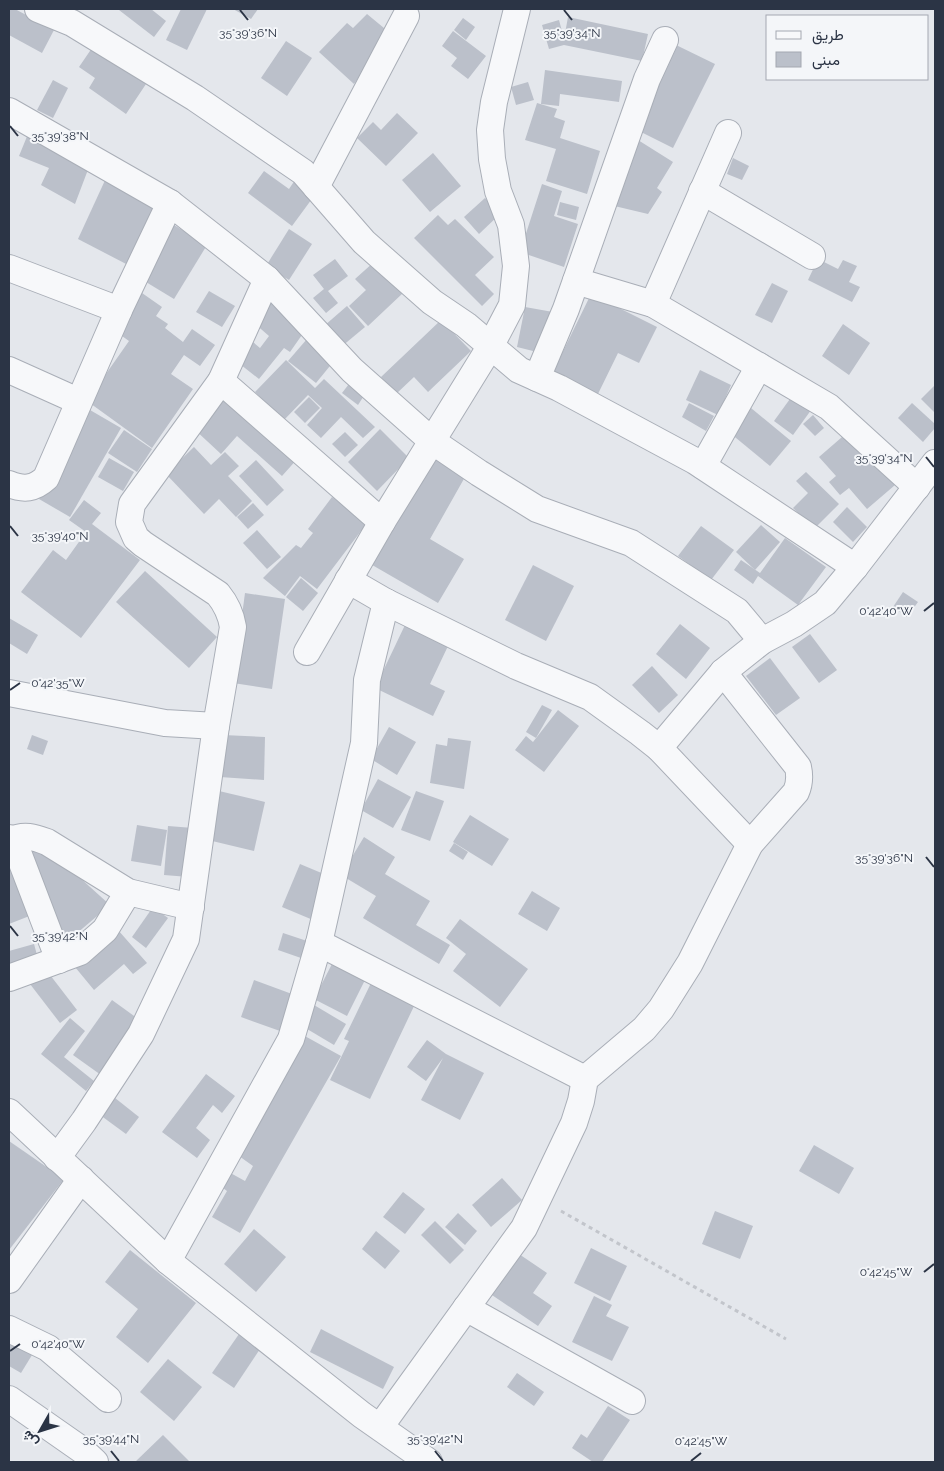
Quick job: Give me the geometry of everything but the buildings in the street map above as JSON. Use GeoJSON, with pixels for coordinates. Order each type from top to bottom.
{"type":"FeatureCollection","features":[{"type":"Feature","properties":{"kind":"street"},"geometry":{"type":"LineString","coordinates":[[38,9],[72,23],[195,98],[303,172],[364,242],[432,302],[466,325],[519,370],[559,388],[702,466],[855,567]]}},
{"type":"Feature","properties":{"kind":"street"},"geometry":{"type":"LineString","coordinates":[[307,652],[382,522],[490,346],[512,305],[516,266],[511,225],[498,191],[492,158],[490,130],[494,102],[517,9]]}},
{"type":"Feature","properties":{"kind":"street"},"geometry":{"type":"LineString","coordinates":[[316,186],[406,16]]}},
{"type":"Feature","properties":{"kind":"street"},"geometry":{"type":"LineString","coordinates":[[537,378],[566,309],[647,79],[665,40]]}},
{"type":"Feature","properties":{"kind":"street"},"geometry":{"type":"LineString","coordinates":[[9,111],[170,204],[267,279],[352,370],[432,441],[537,509],[631,543],[737,611],[762,641]]}},
{"type":"Feature","properties":{"kind":"street"},"geometry":{"type":"LineString","coordinates":[[653,304],[728,133]]}},
{"type":"Feature","properties":{"kind":"street"},"geometry":{"type":"LineString","coordinates":[[702,191],[812,256]]}},
{"type":"Feature","properties":{"kind":"street"},"geometry":{"type":"LineString","coordinates":[[9,484],[22,488],[32,488],[46,478],[119,310],[170,204]]}},
{"type":"Feature","properties":{"kind":"street"},"geometry":{"type":"LineString","coordinates":[[9,268],[119,310]]}},
{"type":"Feature","properties":{"kind":"street"},"geometry":{"type":"LineString","coordinates":[[57,1158],[84,1121],[141,1034],[186,939],[216,726],[233,627],[226,603],[218,594],[136,538],[128,522],[132,504],[221,381],[267,279]]}},
{"type":"Feature","properties":{"kind":"street"},"geometry":{"type":"LineString","coordinates":[[576,281],[653,304],[829,407],[917,487]]}},
{"type":"Feature","properties":{"kind":"street"},"geometry":{"type":"LineString","coordinates":[[702,466],[759,366]]}},
{"type":"Feature","properties":{"kind":"street"},"geometry":{"type":"LineString","coordinates":[[9,370],[78,401]]}},
{"type":"Feature","properties":{"kind":"street"},"geometry":{"type":"LineString","coordinates":[[221,381],[382,522]]}},
{"type":"Feature","properties":{"kind":"street"},"geometry":{"type":"LineString","coordinates":[[659,748],[723,672],[762,641],[794,624],[825,602],[855,567],[935,463]]}},
{"type":"Feature","properties":{"kind":"street"},"geometry":{"type":"LineString","coordinates":[[348,580],[386,602],[516,666],[590,697],[640,732],[659,748],[750,844]]}},
{"type":"Feature","properties":{"kind":"street"},"geometry":{"type":"LineString","coordinates":[[168,1261],[291,1039],[319,943],[364,743],[367,680],[386,602]]}},
{"type":"Feature","properties":{"kind":"street"},"geometry":{"type":"LineString","coordinates":[[380,1427],[524,1228],[574,1123],[581,1100],[584,1079],[644,1029],[661,1008],[690,963],[750,844],[796,792],[800,784],[798,767],[723,672]]}},
{"type":"Feature","properties":{"kind":"street"},"geometry":{"type":"LineString","coordinates":[[9,693],[165,723],[216,726]]}},
{"type":"Feature","properties":{"kind":"street"},"geometry":{"type":"LineString","coordinates":[[59,960],[10,839],[26,836],[47,842],[128,892],[190,907]]}},
{"type":"Feature","properties":{"kind":"street"},"geometry":{"type":"LineString","coordinates":[[9,978],[80,952],[105,930],[128,892]]}},
{"type":"Feature","properties":{"kind":"street"},"geometry":{"type":"LineString","coordinates":[[319,943],[584,1079]]}},
{"type":"Feature","properties":{"kind":"street"},"geometry":{"type":"LineString","coordinates":[[9,1112],[168,1261],[380,1427],[417,1459]]}},
{"type":"Feature","properties":{"kind":"street"},"geometry":{"type":"LineString","coordinates":[[9,1280],[81,1179]]}},
{"type":"Feature","properties":{"kind":"street"},"geometry":{"type":"LineString","coordinates":[[466,1308],[632,1401]]}},
{"type":"Feature","properties":{"kind":"street"},"geometry":{"type":"LineString","coordinates":[[9,1329],[48,1348],[108,1399]]}},
{"type":"Feature","properties":{"kind":"street"},"geometry":{"type":"LineString","coordinates":[[9,1399],[82,1450],[95,1462]]}},
{"type":"Feature","properties":{"kind":"path"},"geometry":{"type":"LineString","coordinates":[[538,1199],[786,1339]]}}]}
